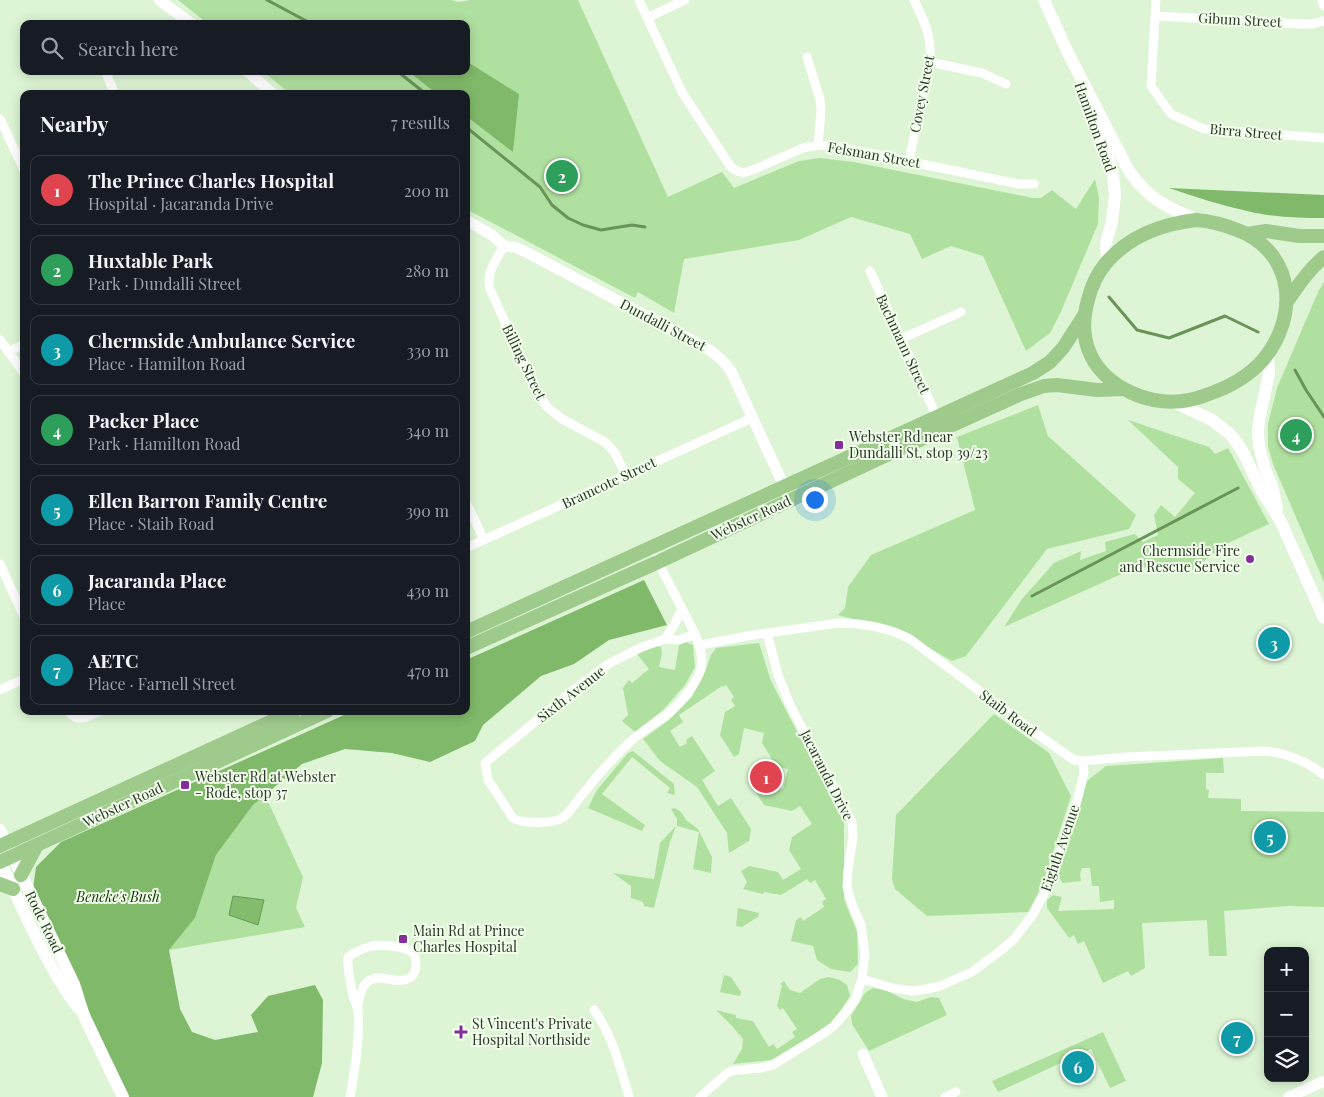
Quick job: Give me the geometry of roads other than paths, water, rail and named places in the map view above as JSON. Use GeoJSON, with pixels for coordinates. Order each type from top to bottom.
{"type":"FeatureCollection","features":[{"type":"Feature","properties":{"kind":"main road","name":"Hamilton Road"},"geometry":{"type":"LineString","coordinates":[[1044,0],[1068,53],[1129,171],[1151,196],[1159,202],[1196,220]]}},
{"type":"Feature","properties":{"kind":"main road","name":"Hamilton Road"},"geometry":{"type":"LineString","coordinates":[[1068,53],[1113,174],[1114,212],[1106,242],[1107,263]]}},
{"type":"Feature","properties":{"kind":"main road"},"geometry":{"type":"LineString","coordinates":[[1196,220],[1222,224],[1247,234],[1264,245],[1277,262],[1285,281],[1287,292],[1282,328],[1268,353],[1255,368],[1225,388],[1201,397],[1174,402],[1158,401],[1124,389],[1109,379],[1096,364],[1085,341],[1085,314],[1096,278],[1107,263],[1126,245],[1149,231],[1176,222],[1196,220]]}},
{"type":"Feature","properties":{"kind":"main road"},"geometry":{"type":"LineString","coordinates":[[1247,234],[1266,231],[1300,236],[1324,236]]}},
{"type":"Feature","properties":{"kind":"main road"},"geometry":{"type":"LineString","coordinates":[[1286,303],[1304,277],[1324,257]]}},
{"type":"Feature","properties":{"kind":"main road","name":"Webster Road"},"geometry":{"type":"LineString","coordinates":[[470,646],[658,562],[787,493],[937,417],[1023,378],[1041,368],[1063,348],[1085,314]]}},
{"type":"Feature","properties":{"kind":"main road"},"geometry":{"type":"LineString","coordinates":[[1268,353],[1269,374],[1260,415],[1259,446],[1272,485],[1280,520]]}},
{"type":"Feature","properties":{"kind":"main road","name":"Webster Road"},"geometry":{"type":"LineString","coordinates":[[470,630],[650,548],[787,493],[1032,390],[1044,386],[1057,385],[1097,390],[1124,389]]}},
{"type":"Feature","properties":{"kind":"main road"},"geometry":{"type":"LineString","coordinates":[[1174,402],[1212,420],[1230,434],[1244,454],[1261,490],[1280,520],[1324,618]]}},
{"type":"Feature","properties":{"kind":"main road","name":"Webster Road"},"geometry":{"type":"LineString","coordinates":[[3,845],[285,715]]}},
{"type":"Feature","properties":{"kind":"main road","name":"Webster Road"},"geometry":{"type":"LineString","coordinates":[[3,861],[318,715]]}},
{"type":"Feature","properties":{"kind":"main road","name":"Rode Road"},"geometry":{"type":"LineString","coordinates":[[0,830],[3,845],[3,861],[13,889],[49,963],[65,991],[84,1016]]}},
{"type":"Feature","properties":{"kind":"main road"},"geometry":{"type":"LineString","coordinates":[[21,875],[36,845]]}},
{"type":"Feature","properties":{"kind":"main road","name":"Rode Road"},"geometry":{"type":"LineString","coordinates":[[3,861],[21,875],[74,984],[84,1016],[123,1097]]}},
{"type":"Feature","properties":{"kind":"main road"},"geometry":{"type":"LineString","coordinates":[[0,884],[13,889]]}},
{"type":"Feature","properties":{"kind":"street"},"geometry":{"type":"LineString","coordinates":[[159,0],[186,20]]}},
{"type":"Feature","properties":{"kind":"street","name":"Felsman Street"},"geometry":{"type":"LineString","coordinates":[[638,0],[682,92],[730,166],[735,170],[743,173],[749,172],[795,151],[818,146],[838,147],[1019,184],[1034,184]]}},
{"type":"Feature","properties":{"kind":"street"},"geometry":{"type":"LineString","coordinates":[[646,18],[685,0]]}},
{"type":"Feature","properties":{"kind":"street","name":"Covey Street"},"geometry":{"type":"LineString","coordinates":[[909,161],[931,52],[927,28],[914,0]]}},
{"type":"Feature","properties":{"kind":"street","name":"Birra Street"},"geometry":{"type":"LineString","coordinates":[[1156,0],[1151,86],[1170,114],[1204,128],[1324,138]]}},
{"type":"Feature","properties":{"kind":"street"},"geometry":{"type":"LineString","coordinates":[[1322,0],[1324,6]]}},
{"type":"Feature","properties":{"kind":"street","name":"Gibum Street"},"geometry":{"type":"LineString","coordinates":[[1155,16],[1300,24],[1324,21]]}},
{"type":"Feature","properties":{"kind":"street"},"geometry":{"type":"LineString","coordinates":[[807,57],[820,100],[821,118],[818,146]]}},
{"type":"Feature","properties":{"kind":"street"},"geometry":{"type":"LineString","coordinates":[[930,62],[982,73],[1006,84]]}},
{"type":"Feature","properties":{"kind":"street"},"geometry":{"type":"LineString","coordinates":[[107,75],[113,90]]}},
{"type":"Feature","properties":{"kind":"street"},"geometry":{"type":"LineString","coordinates":[[252,75],[269,90]]}},
{"type":"Feature","properties":{"kind":"street"},"geometry":{"type":"LineString","coordinates":[[0,119],[20,162]]}},
{"type":"Feature","properties":{"kind":"street","name":"Dundalli Street"},"geometry":{"type":"LineString","coordinates":[[470,222],[492,234],[504,246],[515,247],[528,253],[714,352],[731,371],[787,493]]}},
{"type":"Feature","properties":{"kind":"street","name":"Billing Street"},"geometry":{"type":"LineString","coordinates":[[504,246],[490,272],[488,283],[537,393],[548,408],[562,419],[605,442],[615,453],[626,475]]}},
{"type":"Feature","properties":{"kind":"street","name":"Bachmann Street"},"geometry":{"type":"LineString","coordinates":[[870,271],[937,417]]}},
{"type":"Feature","properties":{"kind":"street"},"geometry":{"type":"LineString","coordinates":[[901,339],[961,312]]}},
{"type":"Feature","properties":{"kind":"street"},"geometry":{"type":"LineString","coordinates":[[0,340],[20,368]]}},
{"type":"Feature","properties":{"kind":"street"},"geometry":{"type":"LineString","coordinates":[[8,352],[20,346]]}},
{"type":"Feature","properties":{"kind":"street","name":"Bramcote Street"},"geometry":{"type":"LineString","coordinates":[[470,546],[752,418]]}},
{"type":"Feature","properties":{"kind":"street"},"geometry":{"type":"LineString","coordinates":[[470,510],[484,540]]}},
{"type":"Feature","properties":{"kind":"street"},"geometry":{"type":"LineString","coordinates":[[650,548],[700,645]]}},
{"type":"Feature","properties":{"kind":"street"},"geometry":{"type":"LineString","coordinates":[[0,564],[20,608]]}},
{"type":"Feature","properties":{"kind":"street"},"geometry":{"type":"LineString","coordinates":[[665,639],[682,609]]}},
{"type":"Feature","properties":{"kind":"street","name":"Staib Road"},"geometry":{"type":"LineString","coordinates":[[700,645],[840,623],[853,623],[900,634],[917,644],[1074,760],[1083,761]]}},
{"type":"Feature","properties":{"kind":"street","name":"Jacaranda Drive"},"geometry":{"type":"LineString","coordinates":[[700,1097],[726,1074],[734,1070],[773,1065],[834,1026],[854,1000],[862,979],[865,954],[864,942],[861,925],[847,887],[853,837],[852,822],[790,705],[778,676],[767,633]]}},
{"type":"Feature","properties":{"kind":"street","name":"Sixth Avenue"},"geometry":{"type":"LineString","coordinates":[[695,634],[679,640],[665,639],[642,647],[610,663],[576,688],[486,763],[488,780],[513,818],[522,822],[543,822],[561,819],[568,813],[602,770],[638,735],[667,714],[686,694],[700,674],[702,662],[700,645]]}},
{"type":"Feature","properties":{"kind":"street"},"geometry":{"type":"LineString","coordinates":[[0,690],[20,681]]}},
{"type":"Feature","properties":{"kind":"street"},"geometry":{"type":"LineString","coordinates":[[73,715],[76,718],[82,719],[91,715]]}},
{"type":"Feature","properties":{"kind":"street"},"geometry":{"type":"LineString","coordinates":[[1083,761],[1126,757],[1264,751],[1300,760],[1319,770],[1324,775]]}},
{"type":"Feature","properties":{"kind":"street","name":"Eighth Avenue"},"geometry":{"type":"LineString","coordinates":[[862,979],[892,988],[926,990],[972,972],[1014,939],[1034,913],[1049,884],[1077,800],[1084,773],[1083,761]]}},
{"type":"Feature","properties":{"kind":"street"},"geometry":{"type":"LineString","coordinates":[[350,1097],[357,1056],[357,1008],[361,991],[368,981],[380,977],[402,980],[412,975],[416,970],[416,958],[412,952],[376,945],[349,956],[348,966],[357,1008]]}},
{"type":"Feature","properties":{"kind":"street"},"geometry":{"type":"LineString","coordinates":[[594,1010],[610,1037],[629,1097]]}},
{"type":"Feature","properties":{"kind":"street"},"geometry":{"type":"LineString","coordinates":[[863,1054],[882,1097]]}},
{"type":"Feature","properties":{"kind":"street"},"geometry":{"type":"LineString","coordinates":[[1289,1097],[1324,1081]]}},
{"type":"Feature","properties":{"kind":"street"},"geometry":{"type":"LineString","coordinates":[[945,1097],[956,1092]]}},
{"type":"Feature","properties":{"kind":"waterway"},"geometry":{"type":"LineString","coordinates":[[267,0],[304,20]]}},
{"type":"Feature","properties":{"kind":"waterway"},"geometry":{"type":"LineString","coordinates":[[402,75],[421,90]]}},
{"type":"Feature","properties":{"kind":"waterway"},"geometry":{"type":"LineString","coordinates":[[470,130],[540,187],[552,205],[568,218],[601,230],[632,225],[645,227]]}},
{"type":"Feature","properties":{"kind":"waterway"},"geometry":{"type":"LineString","coordinates":[[1109,297],[1137,330],[1169,338],[1225,316],[1258,332]]}},
{"type":"Feature","properties":{"kind":"waterway"},"geometry":{"type":"LineString","coordinates":[[1295,370],[1324,417]]}},
{"type":"Feature","properties":{"kind":"waterway"},"geometry":{"type":"LineString","coordinates":[[1032,596],[1238,488]]}},
{"type":"Feature","properties":{"kind":"place","name":"Huxtable Park"},"geometry":{"type":"Point","coordinates":[562,176]}},
{"type":"Feature","properties":{"kind":"place","name":"Packer Place"},"geometry":{"type":"Point","coordinates":[1296,435]}},
{"type":"Feature","properties":{"kind":"place","name":"Webster Rd near Dundalli St, stop 39/23"},"geometry":{"type":"Point","coordinates":[839,445]}},
{"type":"Feature","properties":{"kind":"place","name":"Chermside Fire and Rescue Service"},"geometry":{"type":"Point","coordinates":[1250,559]}},
{"type":"Feature","properties":{"kind":"place","name":"Chermside Ambulance Service"},"geometry":{"type":"Point","coordinates":[1274,643]}},
{"type":"Feature","properties":{"kind":"place","name":"The Prince Charles Hospital"},"geometry":{"type":"Point","coordinates":[766,777]}},
{"type":"Feature","properties":{"kind":"place","name":"Webster Rd at Webster - Rode, stop 37"},"geometry":{"type":"Point","coordinates":[185,785]}},
{"type":"Feature","properties":{"kind":"place","name":"Ellen Barron Family Centre"},"geometry":{"type":"Point","coordinates":[1270,837]}},
{"type":"Feature","properties":{"kind":"place","name":"Main Rd at Prince Charles Hospital"},"geometry":{"type":"Point","coordinates":[403,939]}},
{"type":"Feature","properties":{"kind":"place","name":"St Vincent's Private Hospital Northside"},"geometry":{"type":"Point","coordinates":[461,1032]}},
{"type":"Feature","properties":{"kind":"place","name":"AETC"},"geometry":{"type":"Point","coordinates":[1237,1038]}},
{"type":"Feature","properties":{"kind":"place","name":"Jacaranda Place"},"geometry":{"type":"Point","coordinates":[1078,1067]}},
{"type":"Feature","properties":{"kind":"park label","name":"Beneke's Bush"},"geometry":{"type":"Point","coordinates":[118,897]}}]}
